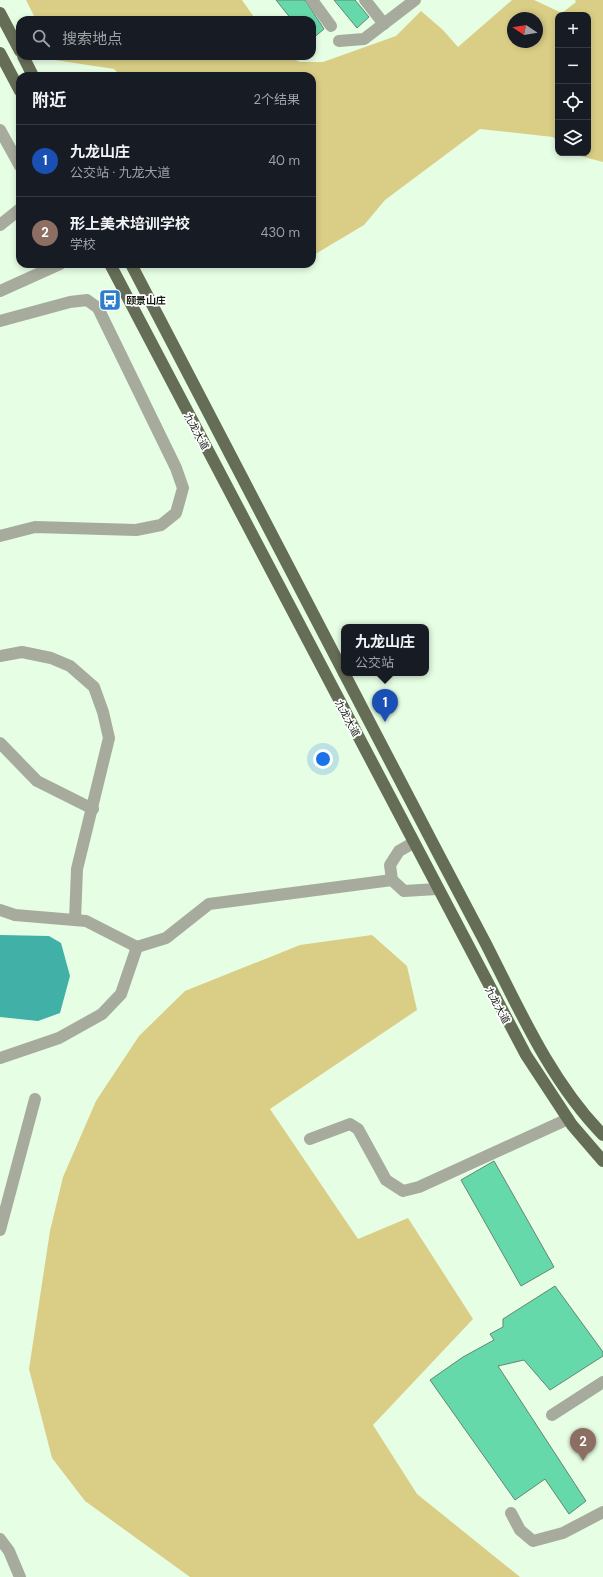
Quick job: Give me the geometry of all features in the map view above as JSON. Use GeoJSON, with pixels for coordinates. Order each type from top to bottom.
{"type":"FeatureCollection","features":[{"type":"Feature","properties":{"kind":"main road"},"geometry":{"type":"LineString","coordinates":[[0,13],[16,43]]}},
{"type":"Feature","properties":{"kind":"main road"},"geometry":{"type":"LineString","coordinates":[[0,53],[16,83]]}},
{"type":"Feature","properties":{"kind":"main road"},"geometry":{"type":"LineString","coordinates":[[25,60],[31,72]]}},
{"type":"Feature","properties":{"kind":"main road","name":"九龙大道"},"geometry":{"type":"LineString","coordinates":[[112,268],[413,843],[526,1055],[568,1119],[603,1161]]}},
{"type":"Feature","properties":{"kind":"main road","name":"九龙大道"},"geometry":{"type":"LineString","coordinates":[[133,268],[341,667]]}},
{"type":"Feature","properties":{"kind":"main road","name":"九龙大道"},"geometry":{"type":"LineString","coordinates":[[346,676],[544,1053],[580,1108],[603,1134]]}},
{"type":"Feature","properties":{"kind":"main road"},"geometry":{"type":"LineString","coordinates":[[423,862],[438,853]]}},
{"type":"Feature","properties":{"kind":"street"},"geometry":{"type":"LineString","coordinates":[[312,0],[332,26]]}},
{"type":"Feature","properties":{"kind":"street"},"geometry":{"type":"LineString","coordinates":[[365,0],[384,24]]}},
{"type":"Feature","properties":{"kind":"street"},"geometry":{"type":"LineString","coordinates":[[339,41],[364,39],[415,0]]}},
{"type":"Feature","properties":{"kind":"street"},"geometry":{"type":"LineString","coordinates":[[0,130],[16,159]]}},
{"type":"Feature","properties":{"kind":"street"},"geometry":{"type":"LineString","coordinates":[[0,225],[16,212]]}},
{"type":"Feature","properties":{"kind":"street"},"geometry":{"type":"LineString","coordinates":[[0,291],[51,268]]}},
{"type":"Feature","properties":{"kind":"street"},"geometry":{"type":"LineString","coordinates":[[0,321],[70,302],[87,300],[98,308],[176,468],[183,488],[176,513],[161,525],[136,530],[35,527],[0,536]]}},
{"type":"Feature","properties":{"kind":"street"},"geometry":{"type":"LineString","coordinates":[[0,656],[22,652],[51,658],[70,666],[94,688],[103,712],[109,738],[93,809],[77,869],[75,920]]}},
{"type":"Feature","properties":{"kind":"street"},"geometry":{"type":"LineString","coordinates":[[0,743],[37,781],[93,809]]}},
{"type":"Feature","properties":{"kind":"street"},"geometry":{"type":"LineString","coordinates":[[413,843],[399,851],[390,864],[392,880],[404,891],[437,888]]}},
{"type":"Feature","properties":{"kind":"street"},"geometry":{"type":"LineString","coordinates":[[0,910],[15,916],[86,921],[136,947],[166,938],[209,904],[392,880]]}},
{"type":"Feature","properties":{"kind":"street"},"geometry":{"type":"LineString","coordinates":[[1,1059],[59,1038],[102,1014],[121,994],[136,947]]}},
{"type":"Feature","properties":{"kind":"street"},"geometry":{"type":"LineString","coordinates":[[0,1230],[35,1099]]}},
{"type":"Feature","properties":{"kind":"street"},"geometry":{"type":"LineString","coordinates":[[310,1139],[350,1124],[358,1129],[386,1180],[404,1191],[419,1187],[568,1119]]}},
{"type":"Feature","properties":{"kind":"street"},"geometry":{"type":"LineString","coordinates":[[552,1415],[603,1382]]}},
{"type":"Feature","properties":{"kind":"street"},"geometry":{"type":"LineString","coordinates":[[511,1513],[520,1530],[533,1541],[563,1533],[603,1512]]}},
{"type":"Feature","properties":{"kind":"street"},"geometry":{"type":"LineString","coordinates":[[0,1539],[9,1551],[20,1577]]}},
{"type":"Feature","properties":{"kind":"shaded area"},"geometry":{"type":"Polygon","coordinates":[[[26,0],[242,0],[253,16],[34,16],[26,0]]]}},
{"type":"Feature","properties":{"kind":"shaded area"},"geometry":{"type":"Polygon","coordinates":[[[512,0],[534,0],[560,12],[555,12],[555,139],[553,137],[480,129],[385,200],[364,225],[316,254],[316,72],[117,72],[114,69],[55,60],[296,60],[300,62],[323,62],[396,36],[421,11],[443,30],[458,47],[512,0]]]}},
{"type":"Feature","properties":{"kind":"shaded area"},"geometry":{"type":"Polygon","coordinates":[[[575,0],[603,0],[603,162],[580,156],[591,156],[591,12],[563,12],[576,2],[575,0]]]}},
{"type":"Feature","properties":{"kind":"shaded area"},"geometry":{"type":"Polygon","coordinates":[[[372,935],[407,966],[417,1010],[270,1109],[358,1239],[408,1218],[473,1319],[373,1425],[417,1494],[520,1577],[190,1577],[85,1501],[52,1458],[29,1369],[50,1231],[63,1177],[96,1101],[139,1036],[185,991],[300,945],[372,935]]]}},
{"type":"Feature","properties":{"kind":"water"},"geometry":{"type":"Polygon","coordinates":[[[0,935],[49,936],[61,943],[70,976],[60,1013],[38,1021],[0,1017],[0,935]]]}},
{"type":"Feature","properties":{"kind":"building"},"geometry":{"type":"Polygon","coordinates":[[[276,0],[305,0],[315,16],[289,16],[276,0]]]}},
{"type":"Feature","properties":{"kind":"building"},"geometry":{"type":"Polygon","coordinates":[[[334,0],[355,0],[369,17],[357,28],[334,0]]]}},
{"type":"Feature","properties":{"kind":"building"},"geometry":{"type":"Polygon","coordinates":[[[316,17],[324,29],[316,36],[316,17]]]}},
{"type":"Feature","properties":{"kind":"building"},"geometry":{"type":"Polygon","coordinates":[[[494,1161],[554,1267],[521,1286],[461,1180],[494,1161]]]}},
{"type":"Feature","properties":{"kind":"building"},"geometry":{"type":"Polygon","coordinates":[[[555,1286],[603,1352],[603,1356],[550,1390],[524,1360],[498,1366],[586,1501],[569,1514],[545,1479],[515,1500],[430,1380],[463,1357],[494,1340],[490,1334],[503,1327],[503,1319],[555,1286]]]}},
{"type":"Feature","properties":{"kind":"place","name":"颐景山庄"},"geometry":{"type":"Point","coordinates":[110,300]}},
{"type":"Feature","properties":{"kind":"place","name":"九龙山庄"},"geometry":{"type":"Point","coordinates":[385,722]}},
{"type":"Feature","properties":{"kind":"place","name":"形上美术培训学校"},"geometry":{"type":"Point","coordinates":[583,1461]}}]}
